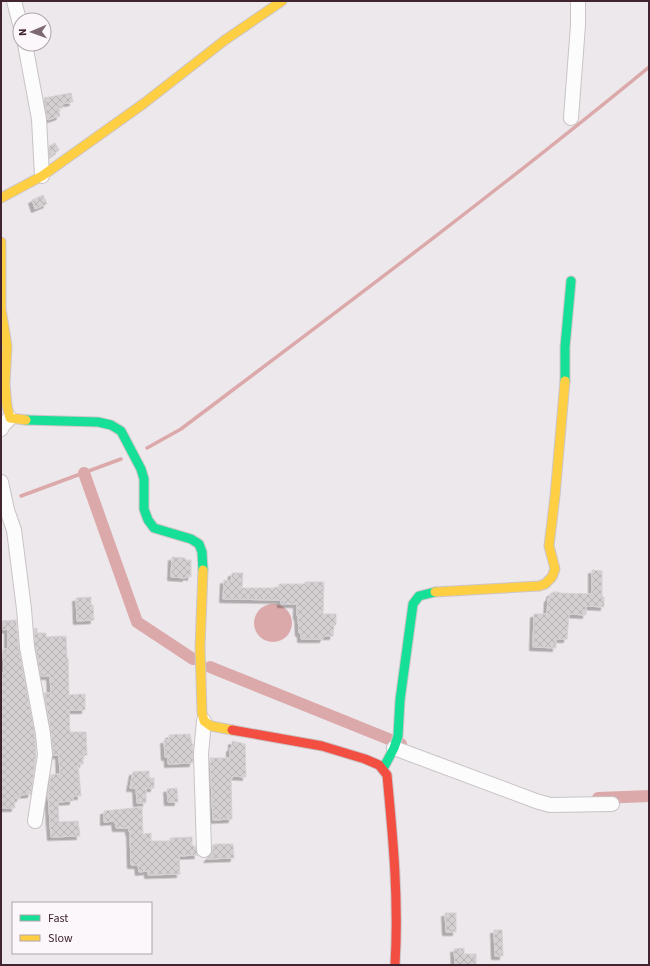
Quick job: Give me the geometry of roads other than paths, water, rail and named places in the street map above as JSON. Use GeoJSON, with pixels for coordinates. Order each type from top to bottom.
{"type":"FeatureCollection","features":[{"type":"Feature","properties":{"kind":"street"},"geometry":{"type":"LineString","coordinates":[[14,1],[17,12]]}},
{"type":"Feature","properties":{"kind":"street"},"geometry":{"type":"LineString","coordinates":[[1,198],[42,176],[143,104],[225,40],[282,1]]}},
{"type":"Feature","properties":{"kind":"street"},"geometry":{"type":"LineString","coordinates":[[570,118],[578,25],[578,1]]}},
{"type":"Feature","properties":{"kind":"street"},"geometry":{"type":"LineString","coordinates":[[26,52],[39,119],[42,176]]}},
{"type":"Feature","properties":{"kind":"street"},"geometry":{"type":"LineString","coordinates":[[1,242],[2,309],[7,346],[5,384],[7,406],[10,418]]}},
{"type":"Feature","properties":{"kind":"street"},"geometry":{"type":"LineString","coordinates":[[384,769],[396,743],[413,604],[416,597],[434,592],[539,586],[546,584],[552,577],[555,569],[549,546],[565,392],[565,347],[571,281]]}},
{"type":"Feature","properties":{"kind":"street"},"geometry":{"type":"LineString","coordinates":[[1,429],[10,418]]}},
{"type":"Feature","properties":{"kind":"street"},"geometry":{"type":"LineString","coordinates":[[10,418],[19,420],[98,422],[111,425],[121,432],[141,469],[144,479],[144,508],[148,520],[154,528],[191,539],[199,544],[202,552],[203,585],[200,647],[204,721],[201,754],[204,850]]}},
{"type":"Feature","properties":{"kind":"street"},"geometry":{"type":"LineString","coordinates":[[1,482],[7,510],[14,530],[24,609],[26,647],[43,734],[45,756],[36,821]]}},
{"type":"Feature","properties":{"kind":"street"},"geometry":{"type":"LineString","coordinates":[[204,721],[211,726],[322,746],[365,759],[384,769],[387,775],[395,864],[397,913],[395,965]]}},
{"type":"Feature","properties":{"kind":"street"},"geometry":{"type":"LineString","coordinates":[[396,743],[536,801],[550,805],[612,804]]}},
{"type":"Feature","properties":{"kind":"waterway"},"geometry":{"type":"LineString","coordinates":[[147,448],[181,429],[358,295],[534,160],[649,67]]}},
{"type":"Feature","properties":{"kind":"waterway"},"geometry":{"type":"LineString","coordinates":[[21,496],[121,459]]}},
{"type":"Feature","properties":{"kind":"waterway"},"geometry":{"type":"LineString","coordinates":[[84,473],[137,622],[193,659]]}},
{"type":"Feature","properties":{"kind":"waterway"},"geometry":{"type":"LineString","coordinates":[[210,667],[401,744]]}},
{"type":"Feature","properties":{"kind":"waterway"},"geometry":{"type":"LineString","coordinates":[[598,798],[649,796]]}}]}
